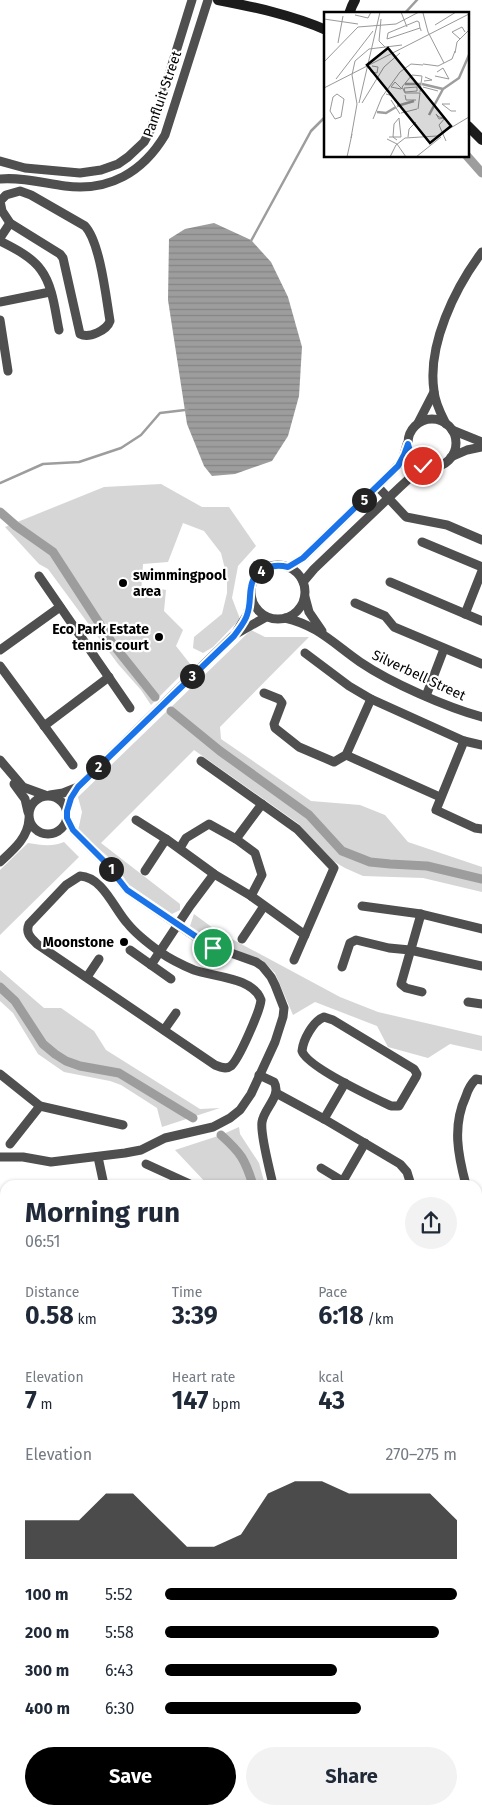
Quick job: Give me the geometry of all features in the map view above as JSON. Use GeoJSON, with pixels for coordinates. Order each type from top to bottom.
{"type":"FeatureCollection","features":[{"type":"Feature","properties":{"kind":"main road"},"geometry":{"type":"LineString","coordinates":[[218,0],[255,7],[311,23],[324,29]]}},
{"type":"Feature","properties":{"kind":"main road"},"geometry":{"type":"LineString","coordinates":[[350,12],[356,0]]}},
{"type":"Feature","properties":{"kind":"main road"},"geometry":{"type":"LineString","coordinates":[[470,128],[482,140]]}},
{"type":"Feature","properties":{"kind":"street","name":"Panfluit Street"},"geometry":{"type":"LineString","coordinates":[[0,161],[25,168],[80,173],[101,170],[118,164],[132,154],[144,142],[150,131],[192,0]]}},
{"type":"Feature","properties":{"kind":"street","name":"Panfluit Street"},"geometry":{"type":"LineString","coordinates":[[0,179],[16,179],[67,186],[98,186],[128,175],[141,166],[158,148],[165,135],[208,0]]}},
{"type":"Feature","properties":{"kind":"street"},"geometry":{"type":"LineString","coordinates":[[20,191],[31,195],[85,226],[94,240],[110,321],[109,325],[88,336],[80,334],[63,258],[60,254],[10,223],[2,211],[0,201],[6,195],[20,191]]}},
{"type":"Feature","properties":{"kind":"street"},"geometry":{"type":"LineString","coordinates":[[10,223],[0,239],[37,265],[47,279],[59,330]]}},
{"type":"Feature","properties":{"kind":"street"},"geometry":{"type":"LineString","coordinates":[[451,457],[456,444],[434,392],[433,372],[438,342],[450,306],[466,274],[482,252]]}},
{"type":"Feature","properties":{"kind":"street"},"geometry":{"type":"LineString","coordinates":[[0,302],[50,292]]}},
{"type":"Feature","properties":{"kind":"street"},"geometry":{"type":"LineString","coordinates":[[0,320],[8,371]]}},
{"type":"Feature","properties":{"kind":"street"},"geometry":{"type":"LineString","coordinates":[[288,567],[303,558],[378,487],[402,461],[409,436],[434,392]]}},
{"type":"Feature","properties":{"kind":"street"},"geometry":{"type":"LineString","coordinates":[[418,423],[432,419],[482,442]]}},
{"type":"Feature","properties":{"kind":"street"},"geometry":{"type":"LineString","coordinates":[[408,444],[410,453],[415,460],[423,466],[432,468]]}},
{"type":"Feature","properties":{"kind":"street"},"geometry":{"type":"LineString","coordinates":[[303,582],[314,569],[412,476],[439,466],[451,457],[482,447]]}},
{"type":"Feature","properties":{"kind":"street"},"geometry":{"type":"LineString","coordinates":[[378,487],[406,517],[447,524],[482,540]]}},
{"type":"Feature","properties":{"kind":"street"},"geometry":{"type":"LineString","coordinates":[[422,542],[482,569],[465,614]]}},
{"type":"Feature","properties":{"kind":"street"},"geometry":{"type":"LineString","coordinates":[[280,565],[288,567],[303,582],[303,603],[298,610],[285,618],[275,619],[266,617],[260,612],[252,599],[250,590],[252,582],[263,569],[280,565]]}},
{"type":"Feature","properties":{"kind":"street"},"geometry":{"type":"LineString","coordinates":[[39,576],[130,708]]}},
{"type":"Feature","properties":{"kind":"street"},"geometry":{"type":"LineString","coordinates":[[390,582],[482,620]]}},
{"type":"Feature","properties":{"kind":"street","name":"Silverbell Street"},"geometry":{"type":"LineString","coordinates":[[304,595],[309,612],[324,634]]}},
{"type":"Feature","properties":{"kind":"street"},"geometry":{"type":"LineString","coordinates":[[57,832],[62,829],[71,798],[78,787],[234,636],[245,619],[252,599]]}},
{"type":"Feature","properties":{"kind":"street"},"geometry":{"type":"LineString","coordinates":[[355,603],[385,616],[394,627],[482,664]]}},
{"type":"Feature","properties":{"kind":"street"},"geometry":{"type":"LineString","coordinates":[[0,650],[60,607]]}},
{"type":"Feature","properties":{"kind":"street"},"geometry":{"type":"LineString","coordinates":[[234,636],[266,617]]}},
{"type":"Feature","properties":{"kind":"street","name":"Silverbell Street"},"geometry":{"type":"LineString","coordinates":[[285,618],[298,621],[324,634],[360,662],[392,680],[426,696],[482,717]]}},
{"type":"Feature","properties":{"kind":"street"},"geometry":{"type":"LineString","coordinates":[[426,696],[444,649]]}},
{"type":"Feature","properties":{"kind":"street"},"geometry":{"type":"LineString","coordinates":[[305,653],[349,686],[371,699],[464,741],[482,745]]}},
{"type":"Feature","properties":{"kind":"street"},"geometry":{"type":"LineString","coordinates":[[2,671],[73,765]]}},
{"type":"Feature","properties":{"kind":"street"},"geometry":{"type":"LineString","coordinates":[[44,726],[108,676]]}},
{"type":"Feature","properties":{"kind":"street"},"geometry":{"type":"LineString","coordinates":[[264,693],[279,699],[282,703],[274,727],[299,747],[334,762],[346,755],[371,699]]}},
{"type":"Feature","properties":{"kind":"street"},"geometry":{"type":"LineString","coordinates":[[464,741],[436,810],[475,828],[482,829]]}},
{"type":"Feature","properties":{"kind":"street"},"geometry":{"type":"LineString","coordinates":[[346,755],[440,797]]}},
{"type":"Feature","properties":{"kind":"street"},"geometry":{"type":"LineString","coordinates":[[0,760],[23,787],[61,800],[73,830],[104,861],[127,890],[213,948],[256,962],[270,977],[282,1002],[283,1017],[275,1042],[245,1104],[235,1114],[220,1124],[165,1138],[135,1152],[51,1162],[23,1157],[0,1157]]}},
{"type":"Feature","properties":{"kind":"street"},"geometry":{"type":"LineString","coordinates":[[201,761],[297,829],[334,868],[294,960]]}},
{"type":"Feature","properties":{"kind":"street"},"geometry":{"type":"LineString","coordinates":[[0,768],[25,799],[29,816],[29,825],[20,842],[0,862]]}},
{"type":"Feature","properties":{"kind":"street"},"geometry":{"type":"LineString","coordinates":[[44,834],[37,831],[29,816],[34,801],[78,787]]}},
{"type":"Feature","properties":{"kind":"street"},"geometry":{"type":"LineString","coordinates":[[236,839],[262,804]]}},
{"type":"Feature","properties":{"kind":"street"},"geometry":{"type":"LineString","coordinates":[[136,820],[180,848],[214,874],[250,896],[305,935]]}},
{"type":"Feature","properties":{"kind":"street"},"geometry":{"type":"LineString","coordinates":[[180,848],[186,838],[209,824],[236,839],[254,853],[262,875],[250,896]]}},
{"type":"Feature","properties":{"kind":"street"},"geometry":{"type":"LineString","coordinates":[[20,842],[37,834],[57,832],[66,833],[84,843]]}},
{"type":"Feature","properties":{"kind":"street"},"geometry":{"type":"LineString","coordinates":[[145,870],[166,839]]}},
{"type":"Feature","properties":{"kind":"street"},"geometry":{"type":"LineString","coordinates":[[151,965],[214,874]]}},
{"type":"Feature","properties":{"kind":"street"},"geometry":{"type":"LineString","coordinates":[[80,876],[90,878],[99,886],[128,924],[160,952],[192,969],[246,984],[257,992],[261,1000],[259,1009],[236,1058],[228,1068],[221,1068],[87,977],[38,944],[29,936],[27,929],[29,924],[66,885],[80,876]]}},
{"type":"Feature","properties":{"kind":"street"},"geometry":{"type":"LineString","coordinates":[[242,939],[264,906]]}},
{"type":"Feature","properties":{"kind":"street"},"geometry":{"type":"LineString","coordinates":[[362,906],[421,914],[482,929]]}},
{"type":"Feature","properties":{"kind":"street"},"geometry":{"type":"LineString","coordinates":[[421,914],[401,984],[406,988],[422,992]]}},
{"type":"Feature","properties":{"kind":"street"},"geometry":{"type":"LineString","coordinates":[[342,968],[350,942],[353,940],[482,966]]}},
{"type":"Feature","properties":{"kind":"street"},"geometry":{"type":"LineString","coordinates":[[130,950],[172,979]]}},
{"type":"Feature","properties":{"kind":"street"},"geometry":{"type":"LineString","coordinates":[[87,977],[99,959]]}},
{"type":"Feature","properties":{"kind":"street"},"geometry":{"type":"LineString","coordinates":[[468,1002],[482,1004]]}},
{"type":"Feature","properties":{"kind":"street"},"geometry":{"type":"LineString","coordinates":[[164,1030],[176,1014]]}},
{"type":"Feature","properties":{"kind":"street"},"geometry":{"type":"LineString","coordinates":[[320,1018],[333,1020],[410,1065],[417,1074],[401,1103],[394,1107],[345,1083],[307,1060],[303,1055],[302,1046],[316,1021],[320,1018]]}},
{"type":"Feature","properties":{"kind":"street"},"geometry":{"type":"LineString","coordinates":[[0,1074],[40,1106],[123,1125]]}},
{"type":"Feature","properties":{"kind":"street"},"geometry":{"type":"LineString","coordinates":[[259,1075],[274,1082],[276,1087],[276,1094],[266,1109],[262,1122],[272,1180]]}},
{"type":"Feature","properties":{"kind":"street"},"geometry":{"type":"LineString","coordinates":[[465,1180],[457,1145],[458,1122],[462,1104],[470,1086],[476,1079],[482,1080]]}},
{"type":"Feature","properties":{"kind":"street"},"geometry":{"type":"LineString","coordinates":[[324,1119],[345,1083]]}},
{"type":"Feature","properties":{"kind":"street"},"geometry":{"type":"LineString","coordinates":[[276,1094],[324,1119],[405,1168],[409,1180]]}},
{"type":"Feature","properties":{"kind":"street"},"geometry":{"type":"LineString","coordinates":[[10,1144],[40,1106]]}},
{"type":"Feature","properties":{"kind":"street"},"geometry":{"type":"LineString","coordinates":[[347,1180],[364,1143]]}},
{"type":"Feature","properties":{"kind":"street"},"geometry":{"type":"LineString","coordinates":[[98,1157],[103,1180]]}},
{"type":"Feature","properties":{"kind":"street"},"geometry":{"type":"LineString","coordinates":[[146,1164],[181,1180]]}},
{"type":"Feature","properties":{"kind":"street"},"geometry":{"type":"LineString","coordinates":[[321,1168],[341,1180]]}},
{"type":"Feature","properties":{"kind":"shaded area"},"geometry":{"type":"Polygon","coordinates":[[[214,223],[251,240],[271,262],[288,297],[302,347],[299,396],[288,436],[272,461],[235,474],[212,476],[204,466],[187,424],[168,300],[169,239],[185,229],[214,223]]]}},
{"type":"Feature","properties":{"kind":"shaded area"},"geometry":{"type":"Polygon","coordinates":[[[161,484],[202,507],[229,507],[256,546],[238,566],[232,598],[240,619],[213,647],[203,653],[193,648],[194,637],[222,614],[227,593],[227,577],[221,553],[204,531],[183,523],[168,562],[143,564],[141,595],[151,597],[151,587],[166,590],[164,611],[183,630],[176,646],[191,665],[151,705],[141,690],[118,664],[48,569],[39,564],[5,527],[104,487],[161,484]]]}},
{"type":"Feature","properties":{"kind":"shaded area"},"geometry":{"type":"Polygon","coordinates":[[[251,630],[265,637],[309,637],[220,727],[221,739],[311,801],[360,805],[385,815],[408,842],[482,867],[482,892],[423,878],[363,876],[345,868],[326,857],[299,824],[194,750],[101,843],[180,904],[180,910],[172,914],[128,884],[113,861],[78,831],[82,812],[78,797],[251,630]]]}},
{"type":"Feature","properties":{"kind":"shaded area"},"geometry":{"type":"Polygon","coordinates":[[[64,842],[79,857],[0,935],[0,870],[28,843],[51,845],[64,842]]]}},
{"type":"Feature","properties":{"kind":"shaded area"},"geometry":{"type":"Polygon","coordinates":[[[194,914],[217,931],[340,997],[378,1012],[482,1036],[482,1051],[450,1044],[428,1058],[388,1047],[377,1026],[315,1002],[293,1015],[275,973],[262,960],[215,943],[190,926],[194,914]]]}},
{"type":"Feature","properties":{"kind":"shaded area"},"geometry":{"type":"Polygon","coordinates":[[[0,970],[44,1008],[61,1008],[94,1031],[106,1050],[200,1109],[220,1108],[162,1127],[157,1108],[121,1085],[64,1072],[38,1054],[13,1013],[0,1001],[0,970]]]}},
{"type":"Feature","properties":{"kind":"shaded area"},"geometry":{"type":"Polygon","coordinates":[[[239,1127],[240,1134],[259,1163],[264,1180],[203,1180],[175,1150],[239,1127]]]}},
{"type":"Feature","properties":{"kind":"waterway"},"geometry":{"type":"LineString","coordinates":[[406,12],[417,0]]}},
{"type":"Feature","properties":{"kind":"waterway"},"geometry":{"type":"LineString","coordinates":[[251,241],[311,131],[324,118]]}},
{"type":"Feature","properties":{"kind":"waterway"},"geometry":{"type":"LineString","coordinates":[[469,158],[482,173]]}},
{"type":"Feature","properties":{"kind":"waterway"},"geometry":{"type":"LineString","coordinates":[[0,483],[43,464],[79,462],[121,448],[141,435],[160,413],[188,408]]}},
{"type":"Feature","properties":{"kind":"waterway"},"geometry":{"type":"LineString","coordinates":[[0,512],[16,526],[53,552],[112,643],[155,697]]}},
{"type":"Feature","properties":{"kind":"waterway"},"geometry":{"type":"LineString","coordinates":[[171,711],[220,751],[309,815],[342,851],[370,862],[427,866],[482,879]]}},
{"type":"Feature","properties":{"kind":"waterway"},"geometry":{"type":"LineString","coordinates":[[0,987],[15,1001],[43,1044],[55,1054],[66,1061],[80,1066],[119,1073],[193,1118]]}},
{"type":"Feature","properties":{"kind":"waterway"},"geometry":{"type":"LineString","coordinates":[[221,1135],[242,1157],[251,1180]]}},
{"type":"Feature","properties":{"kind":"place","name":"swimmingpool area"},"geometry":{"type":"Point","coordinates":[123,583]}},
{"type":"Feature","properties":{"kind":"place","name":"Eco Park Estate tennis court"},"geometry":{"type":"Point","coordinates":[159,637]}},
{"type":"Feature","properties":{"kind":"place","name":"Moonstone"},"geometry":{"type":"Point","coordinates":[124,942]}},
{"type":"Feature","properties":{"kind":"route"},"geometry":{"type":"LineString","coordinates":[[213,948],[124,887],[104,861],[73,830],[67,818],[71,798],[78,787],[234,636],[247,615],[252,599],[250,590],[256,575],[263,569],[271,566],[280,565],[288,567],[303,558],[398,466],[402,461],[408,444],[410,453],[423,466]]}}]}
